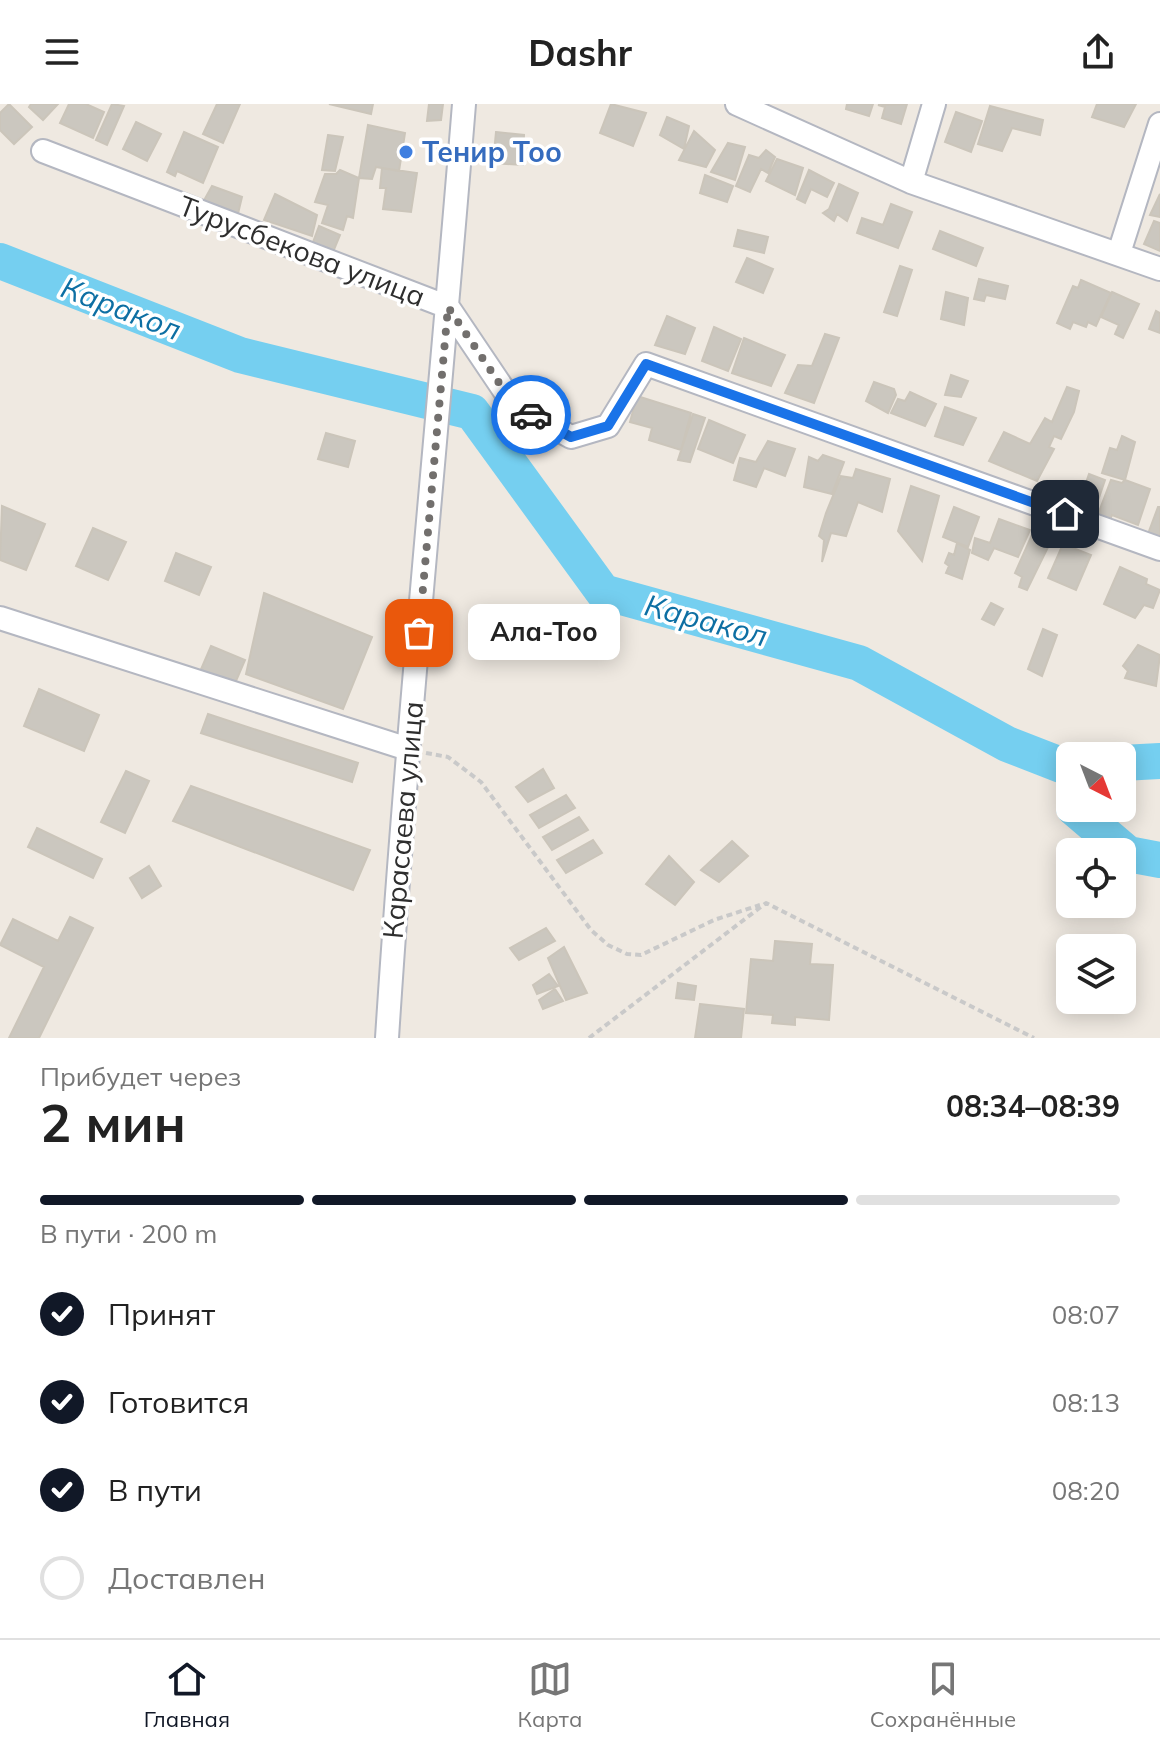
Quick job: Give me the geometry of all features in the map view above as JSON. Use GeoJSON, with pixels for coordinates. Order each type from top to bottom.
{"type":"FeatureCollection","features":[{"type":"Feature","properties":{"kind":"street","name":"Карасаева улица"},"geometry":{"type":"LineString","coordinates":[[387,1038],[408,749],[445,358],[464,104]]}},
{"type":"Feature","properties":{"kind":"street"},"geometry":{"type":"LineString","coordinates":[[737,104],[911,182],[1160,269]]}},
{"type":"Feature","properties":{"kind":"street"},"geometry":{"type":"LineString","coordinates":[[911,182],[934,104]]}},
{"type":"Feature","properties":{"kind":"street"},"geometry":{"type":"LineString","coordinates":[[1119,253],[1160,124]]}},
{"type":"Feature","properties":{"kind":"street","name":"Турусбекова улица"},"geometry":{"type":"LineString","coordinates":[[43,151],[448,307],[514,405],[571,437],[608,426],[646,364],[1160,549]]}},
{"type":"Feature","properties":{"kind":"street"},"geometry":{"type":"LineString","coordinates":[[0,618],[408,749]]}},
{"type":"Feature","properties":{"kind":"path"},"geometry":{"type":"LineString","coordinates":[[408,749],[448,757],[481,782],[591,930],[608,945],[627,954],[641,955],[714,920],[766,903],[1034,1038]]}},
{"type":"Feature","properties":{"kind":"path"},"geometry":{"type":"LineString","coordinates":[[589,1038],[766,903]]}},
{"type":"Feature","properties":{"kind":"building"},"geometry":{"type":"Polygon","coordinates":[[[9,104],[32,127],[14,144],[0,130],[0,113],[9,104]]]}},
{"type":"Feature","properties":{"kind":"building"},"geometry":{"type":"Polygon","coordinates":[[[31,104],[58,104],[43,120],[29,107],[31,104]]]}},
{"type":"Feature","properties":{"kind":"building"},"geometry":{"type":"Polygon","coordinates":[[[69,104],[86,104],[104,112],[93,138],[60,123],[69,104]]]}},
{"type":"Feature","properties":{"kind":"building"},"geometry":{"type":"Polygon","coordinates":[[[112,104],[124,106],[107,145],[96,140],[112,104]]]}},
{"type":"Feature","properties":{"kind":"building"},"geometry":{"type":"Polygon","coordinates":[[[217,104],[240,104],[223,143],[203,134],[217,104]]]}},
{"type":"Feature","properties":{"kind":"building"},"geometry":{"type":"Polygon","coordinates":[[[329,104],[373,104],[371,114],[329,104]]]}},
{"type":"Feature","properties":{"kind":"building"},"geometry":{"type":"Polygon","coordinates":[[[429,104],[443,104],[441,120],[427,121],[429,104]]]}},
{"type":"Feature","properties":{"kind":"building"},"geometry":{"type":"Polygon","coordinates":[[[611,104],[646,113],[633,146],[600,133],[611,104]]]}},
{"type":"Feature","properties":{"kind":"building"},"geometry":{"type":"Polygon","coordinates":[[[847,104],[873,104],[869,116],[846,109],[847,104]]]}},
{"type":"Feature","properties":{"kind":"building"},"geometry":{"type":"Polygon","coordinates":[[[907,104],[901,124],[882,118],[885,107],[878,105],[907,104]]]}},
{"type":"Feature","properties":{"kind":"building"},"geometry":{"type":"Polygon","coordinates":[[[1097,104],[1136,104],[1124,127],[1092,117],[1097,104]]]}},
{"type":"Feature","properties":{"kind":"building"},"geometry":{"type":"Polygon","coordinates":[[[990,106],[1043,120],[1040,135],[1012,128],[1002,151],[978,144],[990,106]]]}},
{"type":"Feature","properties":{"kind":"building"},"geometry":{"type":"Polygon","coordinates":[[[956,112],[982,121],[971,152],[945,142],[956,112]]]}},
{"type":"Feature","properties":{"kind":"building"},"geometry":{"type":"Polygon","coordinates":[[[667,117],[689,126],[684,149],[660,135],[667,117]]]}},
{"type":"Feature","properties":{"kind":"building"},"geometry":{"type":"Polygon","coordinates":[[[136,122],[161,134],[147,161],[123,149],[136,122]]]}},
{"type":"Feature","properties":{"kind":"building"},"geometry":{"type":"Polygon","coordinates":[[[368,125],[405,133],[399,171],[376,167],[372,179],[359,178],[368,125]]]}},
{"type":"Feature","properties":{"kind":"building"},"geometry":{"type":"Polygon","coordinates":[[[694,131],[715,150],[706,167],[679,160],[694,131]]]}},
{"type":"Feature","properties":{"kind":"building"},"geometry":{"type":"Polygon","coordinates":[[[184,132],[218,147],[203,183],[177,171],[175,176],[167,172],[184,132]]]}},
{"type":"Feature","properties":{"kind":"building"},"geometry":{"type":"Polygon","coordinates":[[[496,132],[524,135],[523,165],[493,163],[496,132]]]}},
{"type":"Feature","properties":{"kind":"building"},"geometry":{"type":"Polygon","coordinates":[[[328,135],[343,137],[335,171],[322,170],[328,135]]]}},
{"type":"Feature","properties":{"kind":"building"},"geometry":{"type":"Polygon","coordinates":[[[728,143],[745,147],[735,180],[711,172],[728,143]]]}},
{"type":"Feature","properties":{"kind":"building"},"geometry":{"type":"Polygon","coordinates":[[[766,150],[775,157],[768,173],[761,169],[750,192],[736,186],[749,155],[759,158],[766,150]]]}},
{"type":"Feature","properties":{"kind":"building"},"geometry":{"type":"Polygon","coordinates":[[[777,159],[803,168],[795,195],[766,181],[777,159]]]}},
{"type":"Feature","properties":{"kind":"building"},"geometry":{"type":"Polygon","coordinates":[[[382,168],[417,173],[411,212],[383,209],[386,188],[380,188],[382,168]]]}},
{"type":"Feature","properties":{"kind":"building"},"geometry":{"type":"Polygon","coordinates":[[[340,170],[359,178],[353,218],[347,216],[343,230],[322,223],[328,205],[315,202],[325,174],[336,174],[340,170]]]}},
{"type":"Feature","properties":{"kind":"building"},"geometry":{"type":"Polygon","coordinates":[[[809,170],[834,183],[827,197],[811,189],[805,203],[797,199],[809,170]]]}},
{"type":"Feature","properties":{"kind":"building"},"geometry":{"type":"Polygon","coordinates":[[[705,175],[733,186],[727,202],[700,193],[705,175]]]}},
{"type":"Feature","properties":{"kind":"building"},"geometry":{"type":"Polygon","coordinates":[[[839,184],[858,193],[847,221],[837,214],[834,221],[823,213],[829,209],[839,184]]]}},
{"type":"Feature","properties":{"kind":"building"},"geometry":{"type":"Polygon","coordinates":[[[212,186],[242,197],[237,218],[202,204],[212,186]]]}},
{"type":"Feature","properties":{"kind":"building"},"geometry":{"type":"Polygon","coordinates":[[[275,194],[317,215],[312,236],[264,220],[275,194]]]}},
{"type":"Feature","properties":{"kind":"building"},"geometry":{"type":"Polygon","coordinates":[[[1160,194],[1160,217],[1150,215],[1160,194]]]}},
{"type":"Feature","properties":{"kind":"building"},"geometry":{"type":"Polygon","coordinates":[[[891,204],[912,212],[898,248],[857,233],[862,218],[883,225],[891,204]]]}},
{"type":"Feature","properties":{"kind":"building"},"geometry":{"type":"Polygon","coordinates":[[[1154,221],[1160,223],[1160,251],[1144,244],[1154,221]]]}},
{"type":"Feature","properties":{"kind":"building"},"geometry":{"type":"Polygon","coordinates":[[[319,226],[340,235],[333,252],[312,245],[319,226]]]}},
{"type":"Feature","properties":{"kind":"building"},"geometry":{"type":"Polygon","coordinates":[[[738,230],[768,237],[764,253],[734,246],[738,230]]]}},
{"type":"Feature","properties":{"kind":"building"},"geometry":{"type":"Polygon","coordinates":[[[940,231],[983,248],[976,266],[933,249],[940,231]]]}},
{"type":"Feature","properties":{"kind":"building"},"geometry":{"type":"Polygon","coordinates":[[[747,258],[773,269],[763,293],[736,282],[747,258]]]}},
{"type":"Feature","properties":{"kind":"building"},"geometry":{"type":"Polygon","coordinates":[[[900,266],[912,270],[897,316],[884,312],[900,266]]]}},
{"type":"Feature","properties":{"kind":"building"},"geometry":{"type":"Polygon","coordinates":[[[979,279],[1008,286],[1005,299],[986,295],[984,301],[974,299],[979,279]]]}},
{"type":"Feature","properties":{"kind":"building"},"geometry":{"type":"Polygon","coordinates":[[[1081,280],[1111,293],[1096,326],[1088,322],[1086,327],[1073,322],[1070,329],[1057,323],[1073,286],[1078,288],[1081,280]]]}},
{"type":"Feature","properties":{"kind":"building"},"geometry":{"type":"Polygon","coordinates":[[[946,292],[968,298],[964,325],[941,319],[946,292]]]}},
{"type":"Feature","properties":{"kind":"building"},"geometry":{"type":"Polygon","coordinates":[[[1112,292],[1139,304],[1123,338],[1115,334],[1119,325],[1101,317],[1112,292]]]}},
{"type":"Feature","properties":{"kind":"building"},"geometry":{"type":"Polygon","coordinates":[[[1156,311],[1160,313],[1160,333],[1149,329],[1156,311]]]}},
{"type":"Feature","properties":{"kind":"building"},"geometry":{"type":"Polygon","coordinates":[[[667,316],[695,328],[685,354],[655,345],[667,316]]]}},
{"type":"Feature","properties":{"kind":"building"},"geometry":{"type":"Polygon","coordinates":[[[714,327],[741,339],[728,371],[702,361],[714,327]]]}},
{"type":"Feature","properties":{"kind":"building"},"geometry":{"type":"Polygon","coordinates":[[[825,334],[839,338],[814,403],[785,393],[798,365],[812,366],[825,334]]]}},
{"type":"Feature","properties":{"kind":"building"},"geometry":{"type":"Polygon","coordinates":[[[744,338],[785,355],[771,386],[732,373],[744,338]]]}},
{"type":"Feature","properties":{"kind":"building"},"geometry":{"type":"Polygon","coordinates":[[[951,375],[968,381],[961,397],[945,395],[951,375]]]}},
{"type":"Feature","properties":{"kind":"building"},"geometry":{"type":"Polygon","coordinates":[[[874,382],[894,389],[896,395],[888,413],[866,401],[874,382]]]}},
{"type":"Feature","properties":{"kind":"building"},"geometry":{"type":"Polygon","coordinates":[[[1067,387],[1079,391],[1074,412],[1061,439],[1054,436],[1049,447],[1054,449],[1037,481],[989,461],[1004,432],[1030,444],[1045,418],[1052,422],[1067,387]]]}},
{"type":"Feature","properties":{"kind":"building"},"geometry":{"type":"Polygon","coordinates":[[[910,392],[936,404],[925,426],[891,413],[898,399],[905,401],[910,392]]]}},
{"type":"Feature","properties":{"kind":"building"},"geometry":{"type":"Polygon","coordinates":[[[637,396],[691,413],[681,450],[649,440],[652,428],[630,422],[637,396]]]}},
{"type":"Feature","properties":{"kind":"building"},"geometry":{"type":"Polygon","coordinates":[[[945,407],[976,418],[963,445],[935,436],[945,407]]]}},
{"type":"Feature","properties":{"kind":"building"},"geometry":{"type":"Polygon","coordinates":[[[693,414],[705,418],[690,462],[678,460],[693,414]]]}},
{"type":"Feature","properties":{"kind":"building"},"geometry":{"type":"Polygon","coordinates":[[[709,420],[745,435],[733,463],[698,449],[709,420]]]}},
{"type":"Feature","properties":{"kind":"building"},"geometry":{"type":"Polygon","coordinates":[[[326,433],[355,441],[348,467],[318,459],[326,433]]]}},
{"type":"Feature","properties":{"kind":"building"},"geometry":{"type":"Polygon","coordinates":[[[1122,436],[1135,442],[1125,480],[1102,473],[1110,448],[1117,450],[1122,436]]]}},
{"type":"Feature","properties":{"kind":"building"},"geometry":{"type":"Polygon","coordinates":[[[768,441],[795,449],[785,476],[764,468],[756,487],[734,480],[740,458],[756,462],[768,441]]]}},
{"type":"Feature","properties":{"kind":"building"},"geometry":{"type":"Polygon","coordinates":[[[823,455],[844,462],[832,494],[804,487],[809,457],[818,461],[823,455]]]}},
{"type":"Feature","properties":{"kind":"building"},"geometry":{"type":"Polygon","coordinates":[[[856,469],[890,479],[882,512],[858,502],[846,536],[831,533],[822,562],[824,540],[819,536],[826,513],[841,476],[853,478],[856,469]]]}},
{"type":"Feature","properties":{"kind":"building"},"geometry":{"type":"Polygon","coordinates":[[[1089,474],[1105,480],[1094,512],[1078,506],[1089,474]]]}},
{"type":"Feature","properties":{"kind":"building"},"geometry":{"type":"Polygon","coordinates":[[[1111,480],[1122,483],[1125,480],[1150,489],[1138,525],[1112,515],[1106,530],[1094,525],[1111,480]]]}},
{"type":"Feature","properties":{"kind":"building"},"geometry":{"type":"Polygon","coordinates":[[[911,486],[939,496],[922,561],[898,531],[911,486]]]}},
{"type":"Feature","properties":{"kind":"building"},"geometry":{"type":"Polygon","coordinates":[[[2,506],[45,524],[26,570],[0,560],[2,506]]]}},
{"type":"Feature","properties":{"kind":"building"},"geometry":{"type":"Polygon","coordinates":[[[954,507],[979,517],[968,547],[943,537],[954,507]]]}},
{"type":"Feature","properties":{"kind":"building"},"geometry":{"type":"Polygon","coordinates":[[[1160,507],[1160,538],[1148,534],[1160,507]]]}},
{"type":"Feature","properties":{"kind":"building"},"geometry":{"type":"Polygon","coordinates":[[[999,519],[1030,530],[1018,557],[994,548],[988,560],[972,553],[975,538],[990,543],[999,519]]]}},
{"type":"Feature","properties":{"kind":"building"},"geometry":{"type":"Polygon","coordinates":[[[93,528],[126,542],[108,580],[76,566],[93,528]]]}},
{"type":"Feature","properties":{"kind":"building"},"geometry":{"type":"Polygon","coordinates":[[[1035,528],[1053,537],[1027,590],[1019,587],[1022,577],[1015,573],[1035,528]]]}},
{"type":"Feature","properties":{"kind":"building"},"geometry":{"type":"Polygon","coordinates":[[[957,543],[970,550],[962,579],[946,573],[949,566],[945,563],[949,553],[954,555],[957,543]]]}},
{"type":"Feature","properties":{"kind":"building"},"geometry":{"type":"Polygon","coordinates":[[[1063,544],[1091,555],[1076,590],[1048,578],[1063,544]]]}},
{"type":"Feature","properties":{"kind":"building"},"geometry":{"type":"Polygon","coordinates":[[[176,553],[211,567],[199,595],[165,581],[176,553]]]}},
{"type":"Feature","properties":{"kind":"building"},"geometry":{"type":"Polygon","coordinates":[[[1120,567],[1147,579],[1146,584],[1160,590],[1153,608],[1144,605],[1135,618],[1104,604],[1120,567]]]}},
{"type":"Feature","properties":{"kind":"building"},"geometry":{"type":"Polygon","coordinates":[[[264,593],[372,637],[343,709],[246,674],[264,593]]]}},
{"type":"Feature","properties":{"kind":"building"},"geometry":{"type":"Polygon","coordinates":[[[991,603],[1003,609],[994,625],[982,619],[991,603]]]}},
{"type":"Feature","properties":{"kind":"building"},"geometry":{"type":"Polygon","coordinates":[[[1043,629],[1057,635],[1042,676],[1028,669],[1043,629]]]}},
{"type":"Feature","properties":{"kind":"building"},"geometry":{"type":"Polygon","coordinates":[[[1138,645],[1160,655],[1156,686],[1125,678],[1128,671],[1123,666],[1138,645]]]}},
{"type":"Feature","properties":{"kind":"building"},"geometry":{"type":"Polygon","coordinates":[[[211,646],[245,660],[233,688],[199,674],[211,646]]]}},
{"type":"Feature","properties":{"kind":"building"},"geometry":{"type":"Polygon","coordinates":[[[39,689],[99,715],[84,751],[24,726],[39,689]]]}},
{"type":"Feature","properties":{"kind":"building"},"geometry":{"type":"Polygon","coordinates":[[[208,714],[358,763],[352,782],[201,733],[208,714]]]}},
{"type":"Feature","properties":{"kind":"building"},"geometry":{"type":"Polygon","coordinates":[[[543,769],[554,788],[528,802],[516,787],[543,769]]]}},
{"type":"Feature","properties":{"kind":"building"},"geometry":{"type":"Polygon","coordinates":[[[126,771],[149,781],[125,833],[101,822],[126,771]]]}},
{"type":"Feature","properties":{"kind":"building"},"geometry":{"type":"Polygon","coordinates":[[[191,786],[370,850],[353,890],[173,821],[191,786]]]}},
{"type":"Feature","properties":{"kind":"building"},"geometry":{"type":"Polygon","coordinates":[[[566,795],[575,808],[539,828],[530,815],[566,795]]]}},
{"type":"Feature","properties":{"kind":"building"},"geometry":{"type":"Polygon","coordinates":[[[579,817],[588,830],[552,850],[543,837],[579,817]]]}},
{"type":"Feature","properties":{"kind":"building"},"geometry":{"type":"Polygon","coordinates":[[[37,828],[102,859],[93,878],[28,847],[37,828]]]}},
{"type":"Feature","properties":{"kind":"building"},"geometry":{"type":"Polygon","coordinates":[[[593,840],[602,853],[566,873],[557,860],[593,840]]]}},
{"type":"Feature","properties":{"kind":"building"},"geometry":{"type":"Polygon","coordinates":[[[732,841],[748,856],[719,882],[701,870],[732,841]]]}},
{"type":"Feature","properties":{"kind":"building"},"geometry":{"type":"Polygon","coordinates":[[[669,856],[694,882],[675,905],[646,884],[669,856]]]}},
{"type":"Feature","properties":{"kind":"building"},"geometry":{"type":"Polygon","coordinates":[[[149,866],[161,886],[142,898],[130,878],[149,866]]]}},
{"type":"Feature","properties":{"kind":"building"},"geometry":{"type":"Polygon","coordinates":[[[70,917],[93,928],[39,1038],[9,1038],[44,967],[0,945],[13,919],[58,941],[70,917]]]}},
{"type":"Feature","properties":{"kind":"building"},"geometry":{"type":"Polygon","coordinates":[[[546,928],[555,941],[519,960],[510,948],[546,928]]]}},
{"type":"Feature","properties":{"kind":"building"},"geometry":{"type":"Polygon","coordinates":[[[775,941],[812,944],[810,964],[833,965],[829,1020],[795,1017],[795,1025],[772,1023],[773,1015],[746,1013],[751,959],[773,961],[775,941]]]}},
{"type":"Feature","properties":{"kind":"building"},"geometry":{"type":"Polygon","coordinates":[[[564,947],[587,993],[566,1000],[548,958],[564,947]]]}},
{"type":"Feature","properties":{"kind":"building"},"geometry":{"type":"Polygon","coordinates":[[[549,974],[558,986],[537,994],[533,985],[549,974]]]}},
{"type":"Feature","properties":{"kind":"building"},"geometry":{"type":"Polygon","coordinates":[[[678,983],[696,986],[694,1000],[676,998],[678,983]]]}},
{"type":"Feature","properties":{"kind":"building"},"geometry":{"type":"Polygon","coordinates":[[[555,989],[563,1001],[543,1009],[539,1000],[555,989]]]}},
{"type":"Feature","properties":{"kind":"building"},"geometry":{"type":"Polygon","coordinates":[[[700,1004],[744,1009],[741,1038],[695,1038],[700,1004]]]}},
{"type":"Feature","properties":{"kind":"waterway","name":"Каракол"},"geometry":{"type":"LineString","coordinates":[[0,261],[240,355],[472,412],[603,592],[859,663],[1007,744],[1056,763]]}},
{"type":"Feature","properties":{"kind":"waterway","name":"Каракол"},"geometry":{"type":"LineString","coordinates":[[1136,762],[1160,761]]}},
{"type":"Feature","properties":{"kind":"waterway"},"geometry":{"type":"LineString","coordinates":[[1090,822],[1128,854],[1160,860]]}},
{"type":"Feature","properties":{"kind":"way so far"},"geometry":{"type":"LineString","coordinates":[[419,633],[448,307],[514,405],[531,415]]}},
{"type":"Feature","properties":{"kind":"place","name":"Тенир Тоо"},"geometry":{"type":"Point","coordinates":[406,152]}},
{"type":"Feature","properties":{"kind":"place","name":"Ала-Тоо"},"geometry":{"type":"Point","coordinates":[419,633]}},
{"type":"Feature","properties":{"kind":"route"},"geometry":{"type":"LineString","coordinates":[[531,415],[571,437],[608,426],[646,364],[1065,514]]}}]}
